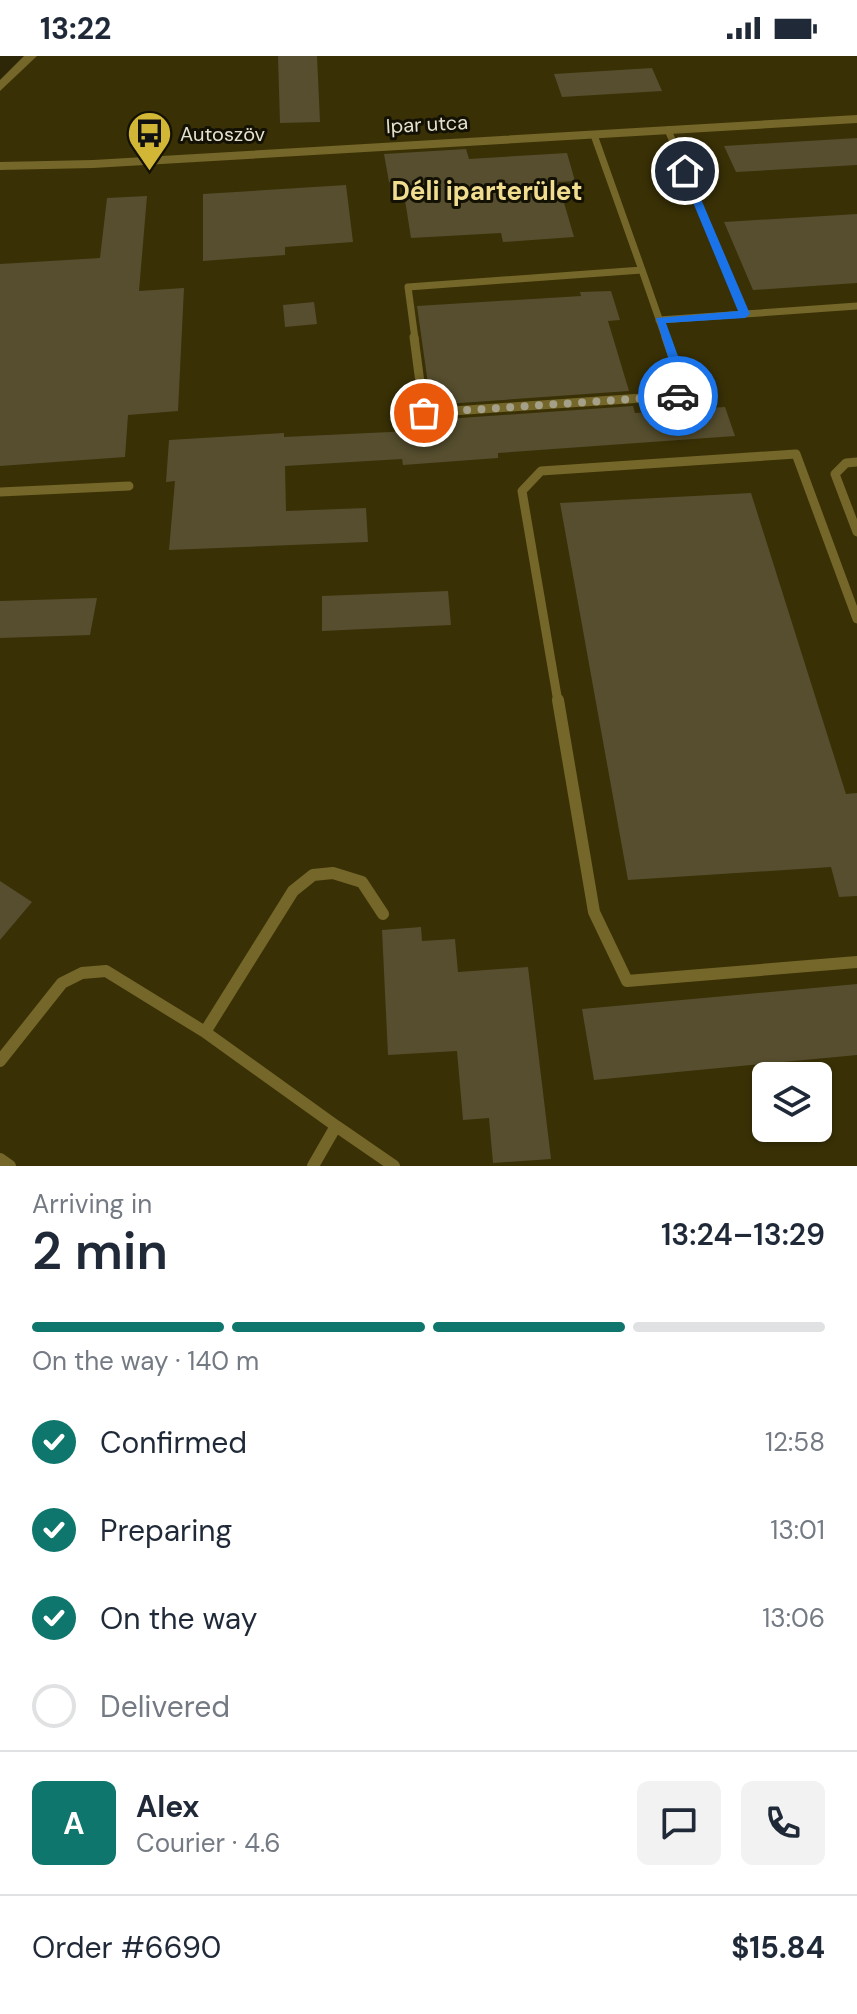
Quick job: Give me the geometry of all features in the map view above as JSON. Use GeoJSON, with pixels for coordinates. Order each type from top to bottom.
{"type":"FeatureCollection","features":[{"type":"Feature","properties":{"kind":"street"},"geometry":{"type":"LineString","coordinates":[[0,87],[31,56]]}},
{"type":"Feature","properties":{"kind":"street","name":"Ipar utca"},"geometry":{"type":"LineString","coordinates":[[0,166],[93,164],[857,119]]}},
{"type":"Feature","properties":{"kind":"lane"},"geometry":{"type":"LineString","coordinates":[[668,130],[745,314]]}},
{"type":"Feature","properties":{"kind":"lane"},"geometry":{"type":"LineString","coordinates":[[594,135],[642,270],[659,320],[686,395],[424,413],[408,287],[642,270]]}},
{"type":"Feature","properties":{"kind":"lane"},"geometry":{"type":"LineString","coordinates":[[659,320],[857,306]]}},
{"type":"Feature","properties":{"kind":"lane"},"geometry":{"type":"LineString","coordinates":[[857,619],[796,454],[541,471],[522,491],[594,912],[627,981],[857,962]]}},
{"type":"Feature","properties":{"kind":"lane"},"geometry":{"type":"LineString","coordinates":[[857,462],[846,463],[835,474],[857,532]]}},
{"type":"Feature","properties":{"kind":"lane"},"geometry":{"type":"LineString","coordinates":[[0,492],[129,486]]}},
{"type":"Feature","properties":{"kind":"lane"},"geometry":{"type":"LineString","coordinates":[[205,1032],[293,891],[313,875],[333,873],[362,882],[383,914]]}},
{"type":"Feature","properties":{"kind":"lane"},"geometry":{"type":"LineString","coordinates":[[0,1061],[62,983],[82,973],[106,971],[205,1032],[394,1166]]}},
{"type":"Feature","properties":{"kind":"lane"},"geometry":{"type":"LineString","coordinates":[[313,1166],[336,1126]]}},
{"type":"Feature","properties":{"kind":"lane"},"geometry":{"type":"LineString","coordinates":[[0,1159],[10,1166]]}},
{"type":"Feature","properties":{"kind":"shaded area"},"geometry":{"type":"Polygon","coordinates":[[[32,56],[857,56],[857,1166],[0,1166],[0,87],[32,56]]]}},
{"type":"Feature","properties":{"kind":"building"},"geometry":{"type":"Polygon","coordinates":[[[278,56],[317,56],[320,122],[280,123],[278,56]]]}},
{"type":"Feature","properties":{"kind":"building"},"geometry":{"type":"Polygon","coordinates":[[[652,68],[662,91],[562,97],[554,74],[652,68]]]}},
{"type":"Feature","properties":{"kind":"building"},"geometry":{"type":"Polygon","coordinates":[[[857,138],[857,165],[736,172],[724,146],[857,138]]]}},
{"type":"Feature","properties":{"kind":"building"},"geometry":{"type":"Polygon","coordinates":[[[466,149],[469,159],[567,153],[575,181],[558,182],[574,237],[503,242],[501,233],[411,238],[402,181],[389,182],[384,154],[466,149]]]}},
{"type":"Feature","properties":{"kind":"building"},"geometry":{"type":"Polygon","coordinates":[[[346,185],[353,242],[285,247],[285,255],[203,261],[203,194],[346,185]]]}},
{"type":"Feature","properties":{"kind":"building"},"geometry":{"type":"Polygon","coordinates":[[[147,196],[139,291],[184,288],[178,411],[128,415],[125,457],[0,466],[0,264],[100,258],[107,198],[147,196]]]}},
{"type":"Feature","properties":{"kind":"building"},"geometry":{"type":"Polygon","coordinates":[[[857,214],[857,283],[753,290],[724,222],[857,214]]]}},
{"type":"Feature","properties":{"kind":"building"},"geometry":{"type":"Polygon","coordinates":[[[611,291],[620,320],[608,321],[629,391],[431,405],[417,306],[581,296],[580,292],[611,291]]]}},
{"type":"Feature","properties":{"kind":"building"},"geometry":{"type":"Polygon","coordinates":[[[314,302],[317,324],[285,327],[283,305],[314,302]]]}},
{"type":"Feature","properties":{"kind":"building"},"geometry":{"type":"Polygon","coordinates":[[[633,406],[635,413],[725,407],[735,436],[498,453],[498,458],[403,465],[402,459],[285,466],[286,511],[366,508],[368,542],[169,550],[175,481],[166,482],[169,440],[284,433],[284,437],[433,430],[432,420],[633,406]]]}},
{"type":"Feature","properties":{"kind":"building"},"geometry":{"type":"Polygon","coordinates":[[[751,493],[846,794],[857,793],[857,896],[839,897],[831,867],[628,880],[560,503],[751,493]]]}},
{"type":"Feature","properties":{"kind":"building"},"geometry":{"type":"Polygon","coordinates":[[[448,591],[451,625],[322,631],[322,596],[448,591]]]}},
{"type":"Feature","properties":{"kind":"building"},"geometry":{"type":"Polygon","coordinates":[[[97,598],[90,635],[0,638],[0,601],[97,598]]]}},
{"type":"Feature","properties":{"kind":"building"},"geometry":{"type":"Polygon","coordinates":[[[0,881],[32,902],[0,940],[0,881]]]}},
{"type":"Feature","properties":{"kind":"building"},"geometry":{"type":"Polygon","coordinates":[[[421,927],[422,941],[455,939],[458,972],[528,967],[551,1159],[493,1163],[489,1118],[463,1120],[457,1051],[388,1055],[382,930],[421,927]]]}},
{"type":"Feature","properties":{"kind":"building"},"geometry":{"type":"Polygon","coordinates":[[[857,984],[857,1055],[752,1062],[752,1065],[594,1080],[582,1009],[857,984]]]}},
{"type":"Feature","properties":{"kind":"way so far"},"geometry":{"type":"LineString","coordinates":[[424,413],[678,396]]}},
{"type":"Feature","properties":{"kind":"place","name":"Autoszöv"},"geometry":{"type":"Point","coordinates":[149,173]}},
{"type":"Feature","properties":{"kind":"district","name":"Déli iparterület"},"geometry":{"type":"Point","coordinates":[487,191]}},
{"type":"Feature","properties":{"kind":"route"},"geometry":{"type":"LineString","coordinates":[[678,396],[686,395],[659,320],[745,314],[685,171]]}}]}
